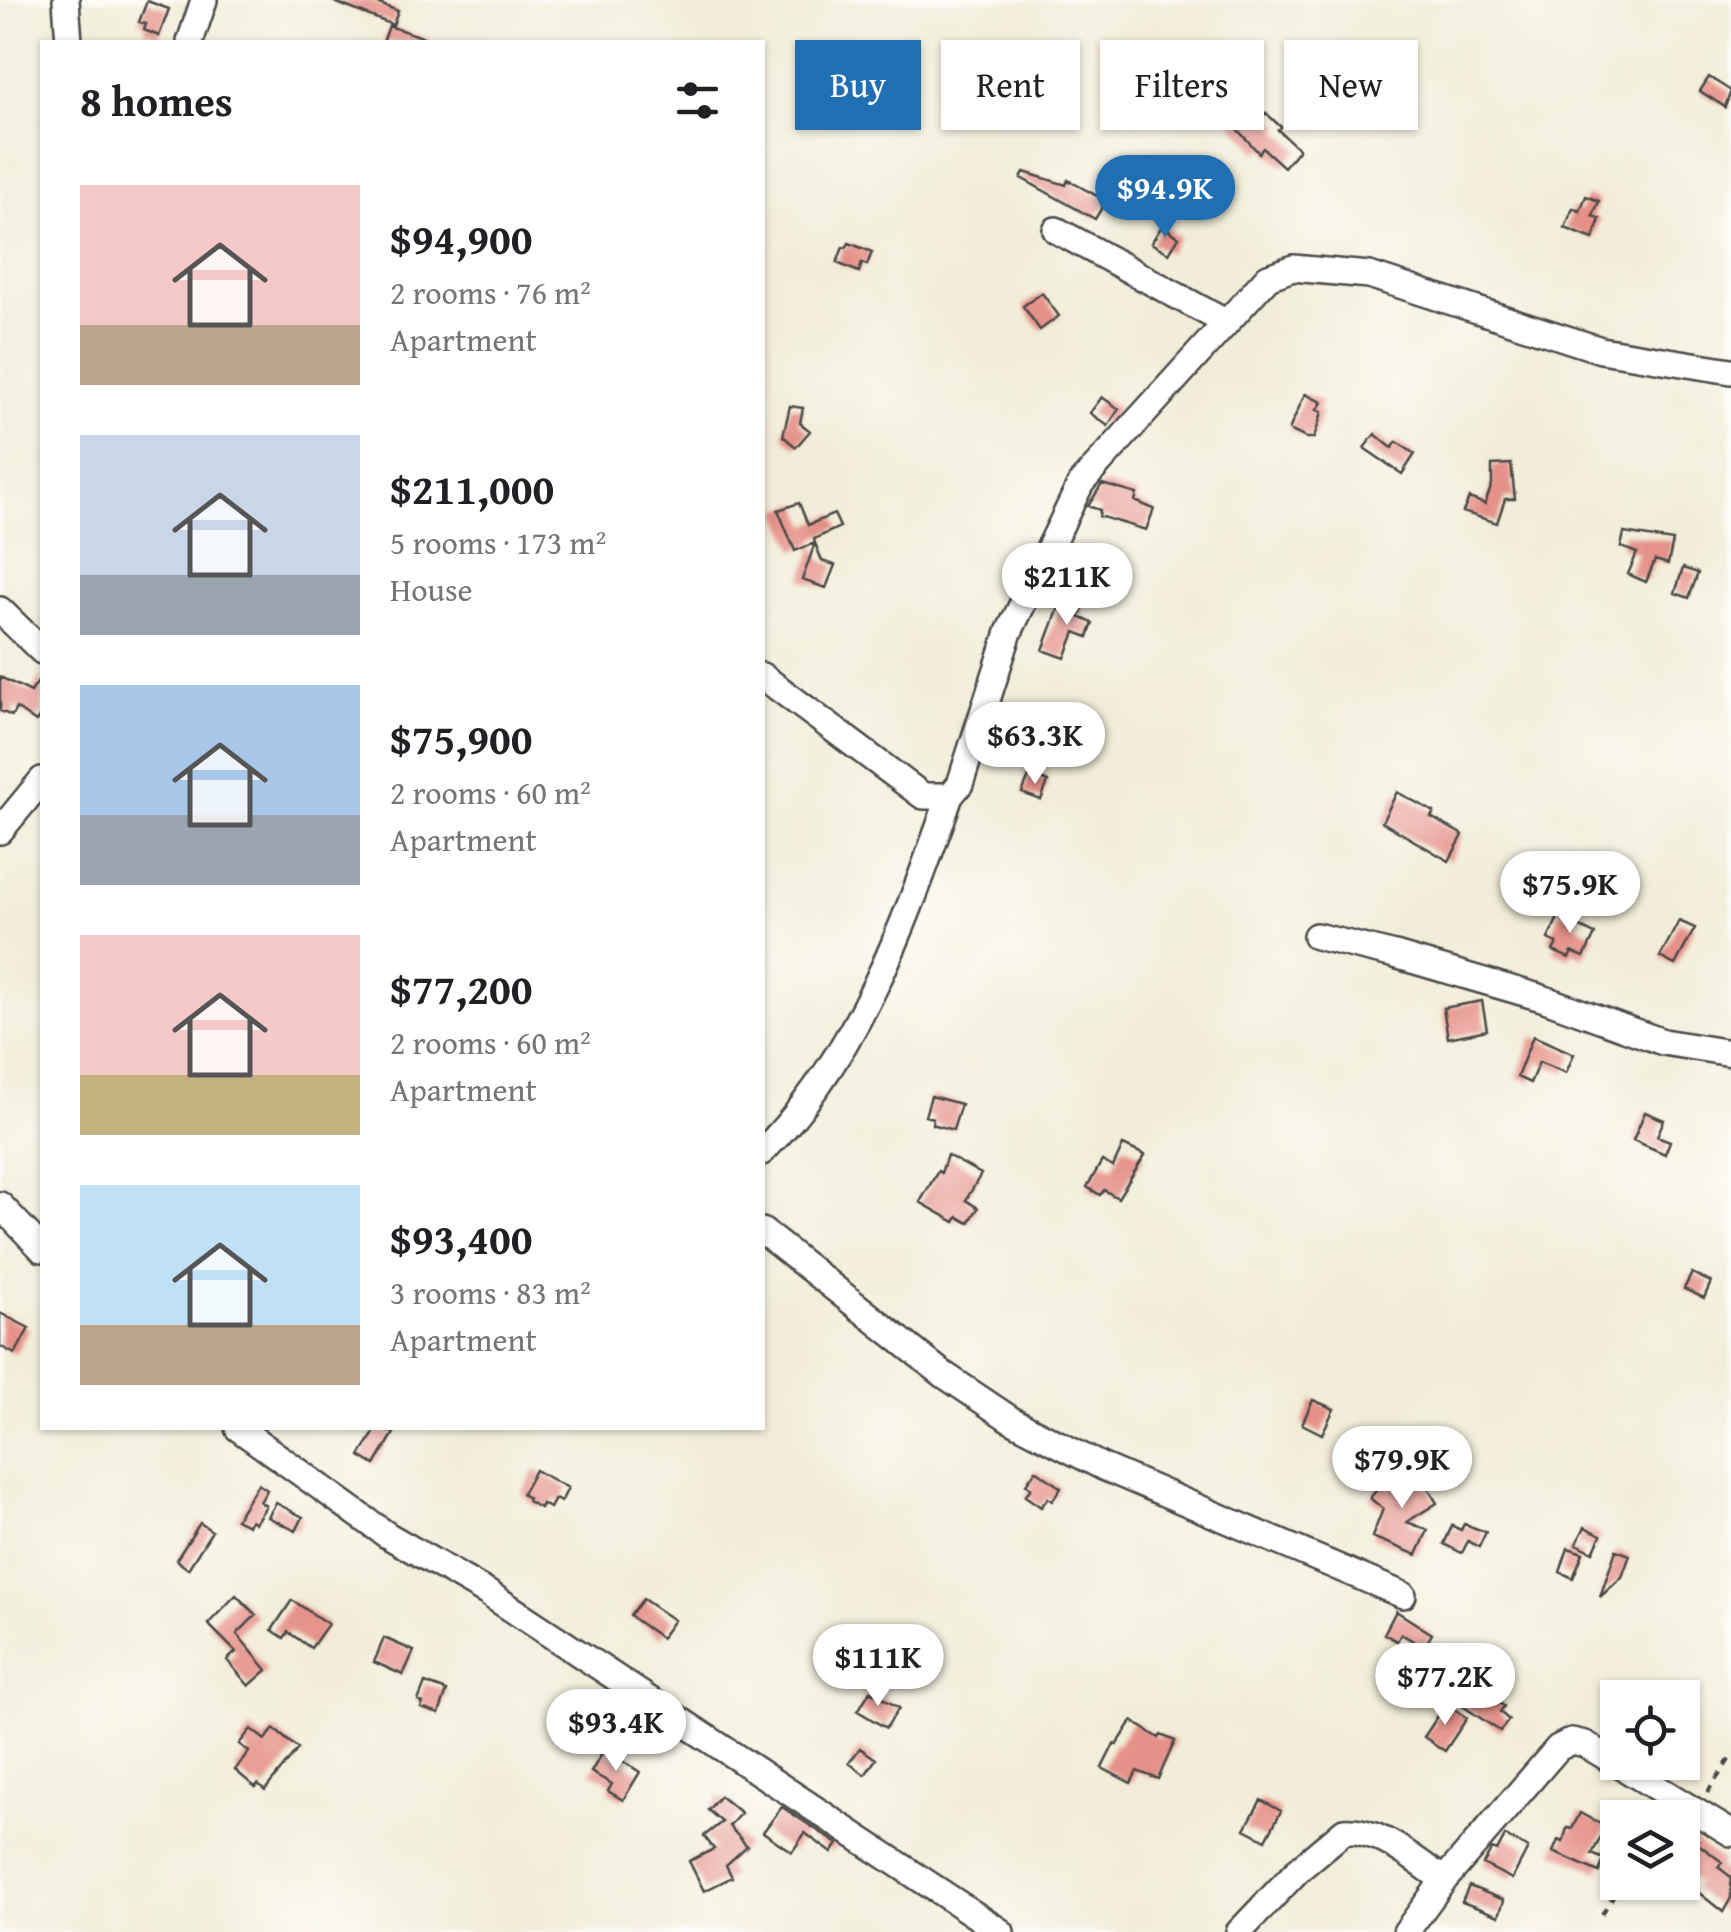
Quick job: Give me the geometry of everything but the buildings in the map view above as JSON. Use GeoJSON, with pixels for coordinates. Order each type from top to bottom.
{"type":"FeatureCollection","features":[{"type":"Feature","properties":{"kind":"street"},"geometry":{"type":"LineString","coordinates":[[66,0],[69,40]]}},
{"type":"Feature","properties":{"kind":"street"},"geometry":{"type":"LineString","coordinates":[[191,40],[204,0]]}},
{"type":"Feature","properties":{"kind":"street"},"geometry":{"type":"LineString","coordinates":[[1056,230],[1225,322]]}},
{"type":"Feature","properties":{"kind":"street"},"geometry":{"type":"LineString","coordinates":[[765,1149],[789,1126],[822,1082],[866,1005],[908,912],[950,796],[960,784],[1009,632],[1080,483],[1268,277],[1294,268],[1369,276],[1601,350],[1731,370]]}},
{"type":"Feature","properties":{"kind":"street"},"geometry":{"type":"LineString","coordinates":[[0,610],[40,649]]}},
{"type":"Feature","properties":{"kind":"street"},"geometry":{"type":"LineString","coordinates":[[765,678],[923,796],[950,796]]}},
{"type":"Feature","properties":{"kind":"street"},"geometry":{"type":"LineString","coordinates":[[0,831],[40,782]]}},
{"type":"Feature","properties":{"kind":"street"},"geometry":{"type":"LineString","coordinates":[[1316,936],[1542,998],[1663,1042],[1731,1053]]}},
{"type":"Feature","properties":{"kind":"street"},"geometry":{"type":"LineString","coordinates":[[0,1205],[40,1247]]}},
{"type":"Feature","properties":{"kind":"street"},"geometry":{"type":"LineString","coordinates":[[765,1233],[943,1374],[1010,1418],[1103,1467],[1403,1595]]}},
{"type":"Feature","properties":{"kind":"street"},"geometry":{"type":"LineString","coordinates":[[241,1430],[387,1535],[486,1592],[1002,1932]]}},
{"type":"Feature","properties":{"kind":"street"},"geometry":{"type":"LineString","coordinates":[[1406,1932],[1444,1880],[1558,1748],[1572,1741],[1585,1744],[1679,1800]]}},
{"type":"Feature","properties":{"kind":"street"},"geometry":{"type":"LineString","coordinates":[[1700,1813],[1731,1833]]}},
{"type":"Feature","properties":{"kind":"street"},"geometry":{"type":"LineString","coordinates":[[1239,1932],[1299,1869],[1344,1832],[1363,1832],[1444,1880]]}},
{"type":"Feature","properties":{"kind":"path"},"geometry":{"type":"LineString","coordinates":[[1700,1804],[1731,1757]]}},
{"type":"Feature","properties":{"kind":"path"},"geometry":{"type":"LineString","coordinates":[[1602,1914],[1611,1900]]}}]}
